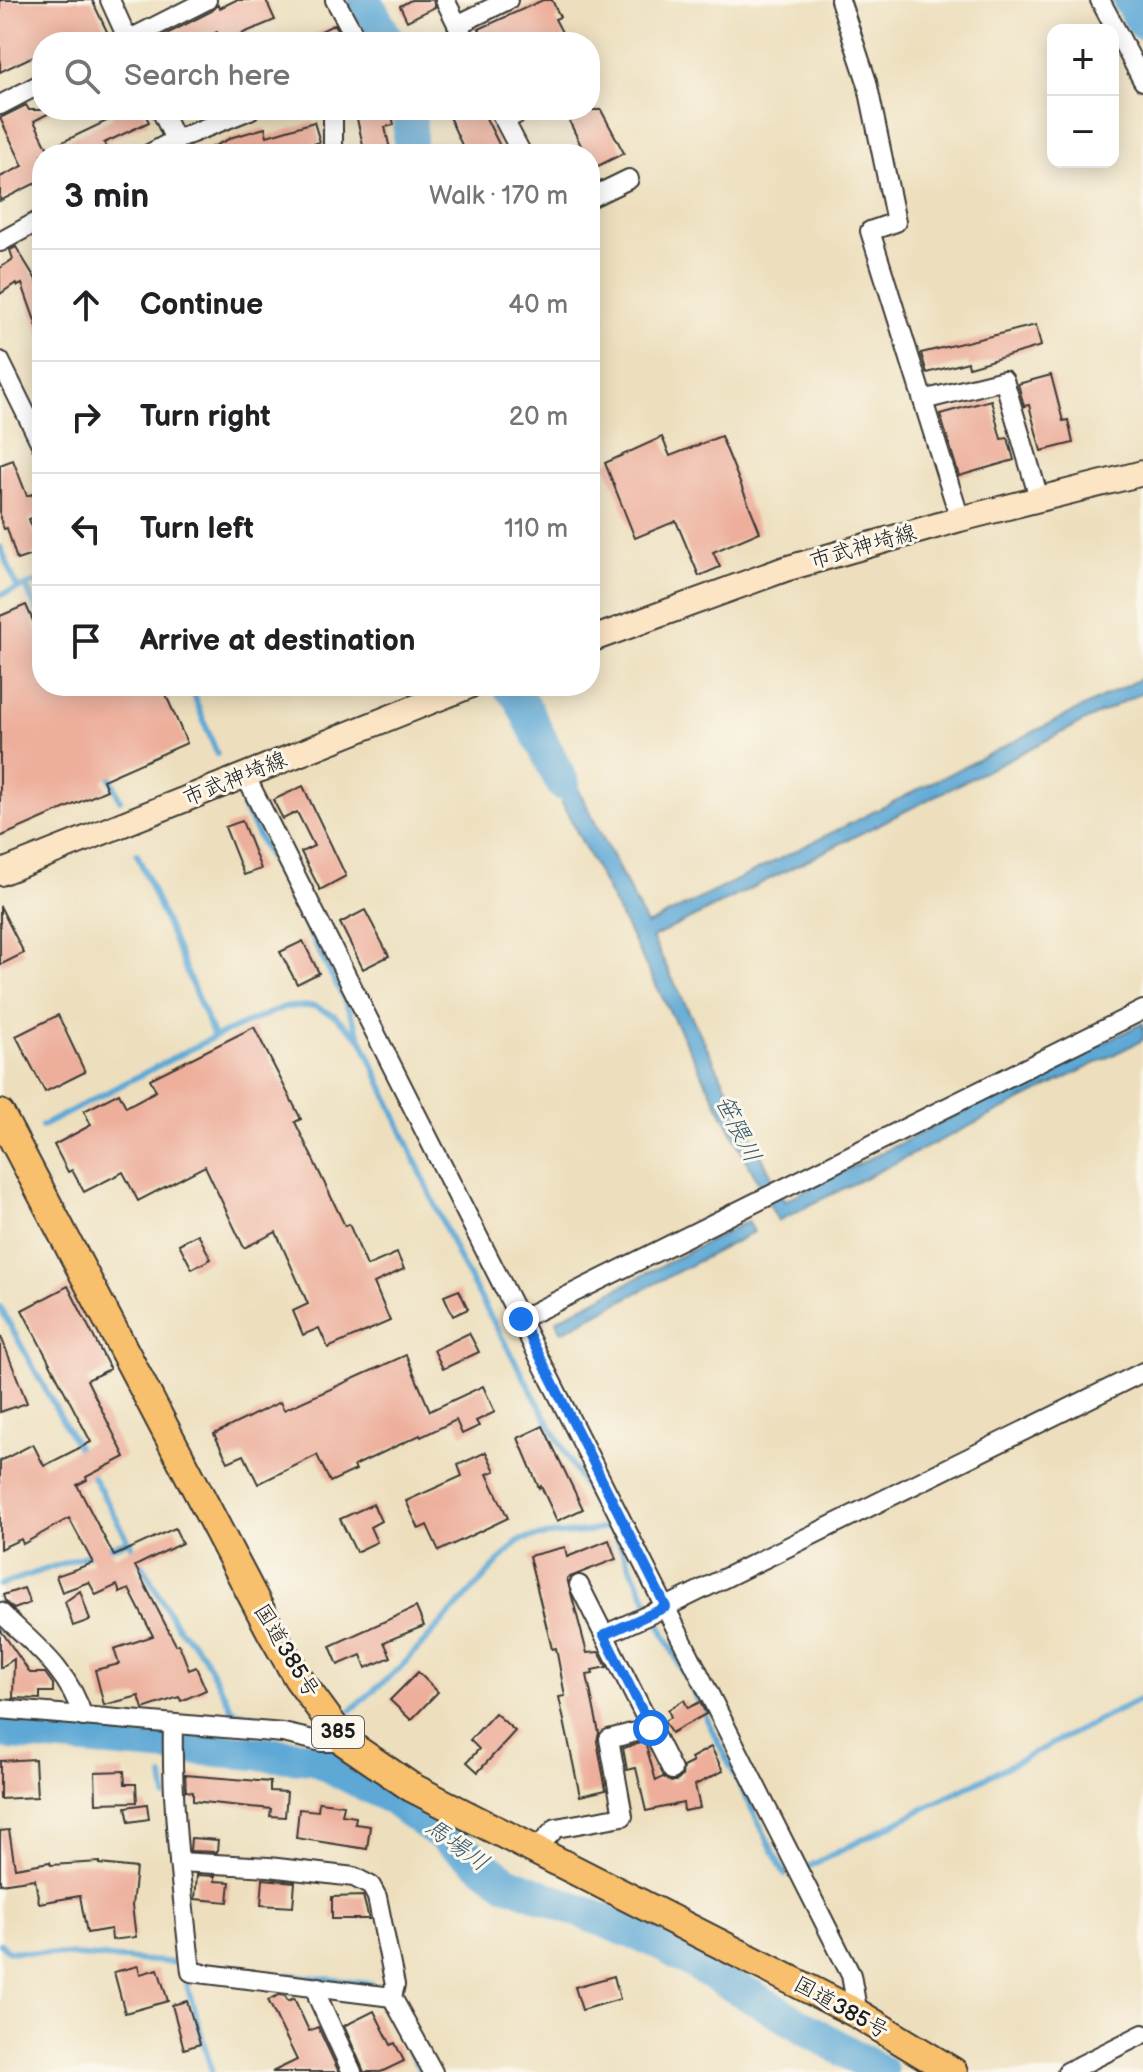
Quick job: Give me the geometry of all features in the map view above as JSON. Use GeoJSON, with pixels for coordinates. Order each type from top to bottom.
{"type":"FeatureCollection","features":[{"type":"Feature","properties":{"kind":"highway","name":"国道385号"},"geometry":{"type":"LineString","coordinates":[[0,1114],[272,1633],[298,1678],[345,1742],[411,1787],[858,2014],[953,2072]]}},
{"type":"Feature","properties":{"kind":"main road","name":"市武神埼線"},"geometry":{"type":"LineString","coordinates":[[600,636],[785,569],[960,519],[1143,473]]}},
{"type":"Feature","properties":{"kind":"main road","name":"市武神埼線"},"geometry":{"type":"LineString","coordinates":[[0,873],[444,696]]}},
{"type":"Feature","properties":{"kind":"street"},"geometry":{"type":"LineString","coordinates":[[110,0],[123,32]]}},
{"type":"Feature","properties":{"kind":"street"},"geometry":{"type":"LineString","coordinates":[[145,32],[207,0]]}},
{"type":"Feature","properties":{"kind":"street"},"geometry":{"type":"LineString","coordinates":[[335,0],[353,32]]}},
{"type":"Feature","properties":{"kind":"street"},"geometry":{"type":"LineString","coordinates":[[445,0],[460,32]]}},
{"type":"Feature","properties":{"kind":"street"},"geometry":{"type":"LineString","coordinates":[[464,32],[508,0]]}},
{"type":"Feature","properties":{"kind":"street"},"geometry":{"type":"LineString","coordinates":[[840,0],[867,82],[896,222],[870,231],[960,519]]}},
{"type":"Feature","properties":{"kind":"street"},"geometry":{"type":"LineString","coordinates":[[1100,0],[1143,81]]}},
{"type":"Feature","properties":{"kind":"street"},"geometry":{"type":"LineString","coordinates":[[0,105],[32,88]]}},
{"type":"Feature","properties":{"kind":"street"},"geometry":{"type":"LineString","coordinates":[[165,120],[173,144]]}},
{"type":"Feature","properties":{"kind":"street"},"geometry":{"type":"LineString","coordinates":[[180,144],[229,120]]}},
{"type":"Feature","properties":{"kind":"street"},"geometry":{"type":"LineString","coordinates":[[333,120],[333,144]]}},
{"type":"Feature","properties":{"kind":"street"},"geometry":{"type":"LineString","coordinates":[[505,120],[517,144]]}},
{"type":"Feature","properties":{"kind":"street"},"geometry":{"type":"LineString","coordinates":[[600,193],[629,179]]}},
{"type":"Feature","properties":{"kind":"street"},"geometry":{"type":"LineString","coordinates":[[0,242],[32,224]]}},
{"type":"Feature","properties":{"kind":"street"},"geometry":{"type":"LineString","coordinates":[[0,361],[32,426]]}},
{"type":"Feature","properties":{"kind":"street"},"geometry":{"type":"LineString","coordinates":[[923,400],[1004,380],[1039,498]]}},
{"type":"Feature","properties":{"kind":"street"},"geometry":{"type":"LineString","coordinates":[[245,775],[851,1975],[858,2014]]}},
{"type":"Feature","properties":{"kind":"street"},"geometry":{"type":"LineString","coordinates":[[521,1319],[1143,1010]]}},
{"type":"Feature","properties":{"kind":"street"},"geometry":{"type":"LineString","coordinates":[[604,1635],[1143,1372]]}},
{"type":"Feature","properties":{"kind":"street"},"geometry":{"type":"LineString","coordinates":[[579,1585],[672,1770]]}},
{"type":"Feature","properties":{"kind":"street"},"geometry":{"type":"LineString","coordinates":[[0,1612],[46,1653],[78,1699],[83,1717]]}},
{"type":"Feature","properties":{"kind":"street"},"geometry":{"type":"LineString","coordinates":[[0,1709],[283,1733],[322,1742],[345,1742]]}},
{"type":"Feature","properties":{"kind":"street"},"geometry":{"type":"LineString","coordinates":[[173,1725],[172,1762],[179,1862],[191,1972],[392,1997]]}},
{"type":"Feature","properties":{"kind":"street"},"geometry":{"type":"LineString","coordinates":[[535,1850],[556,1828],[623,1816],[609,1739],[651,1728]]}},
{"type":"Feature","properties":{"kind":"street"},"geometry":{"type":"LineString","coordinates":[[179,1862],[269,1867],[354,1877],[371,1886],[377,1897],[395,1985],[392,1997],[433,2072]]}},
{"type":"Feature","properties":{"kind":"street"},"geometry":{"type":"LineString","coordinates":[[319,1987],[318,1998],[352,2072]]}},
{"type":"Feature","properties":{"kind":"street"},"geometry":{"type":"LineString","coordinates":[[1067,2072],[1143,2034]]}},
{"type":"Feature","properties":{"kind":"water"},"geometry":{"type":"Polygon","coordinates":[[[1143,677],[1143,692],[652,938],[784,1201],[1143,1023],[1143,1040],[778,1221],[534,749],[553,739],[647,925],[1143,677]]]}},
{"type":"Feature","properties":{"kind":"water"},"geometry":{"type":"Polygon","coordinates":[[[748,1221],[754,1232],[562,1332],[556,1320],[748,1221]]]}},
{"type":"Feature","properties":{"kind":"building"},"geometry":{"type":"Polygon","coordinates":[[[0,0],[92,0],[107,32],[32,32],[32,57],[0,72],[0,0]]]}},
{"type":"Feature","properties":{"kind":"building"},"geometry":{"type":"Polygon","coordinates":[[[236,0],[266,0],[275,20],[246,32],[171,32],[218,5],[220,8],[236,0]]]}},
{"type":"Feature","properties":{"kind":"building"},"geometry":{"type":"Polygon","coordinates":[[[411,0],[433,0],[435,7],[407,21],[400,6],[411,0]]]}},
{"type":"Feature","properties":{"kind":"building"},"geometry":{"type":"Polygon","coordinates":[[[543,0],[552,0],[560,17],[555,19],[562,32],[481,32],[479,29],[543,0]]]}},
{"type":"Feature","properties":{"kind":"building"},"geometry":{"type":"Polygon","coordinates":[[[335,24],[339,32],[319,32],[335,24]]]}},
{"type":"Feature","properties":{"kind":"building"},"geometry":{"type":"Polygon","coordinates":[[[26,105],[32,110],[32,120],[36,120],[46,144],[32,144],[32,185],[0,201],[0,177],[23,166],[0,118],[26,105]]]}},
{"type":"Feature","properties":{"kind":"building"},"geometry":{"type":"Polygon","coordinates":[[[601,110],[624,153],[600,165],[600,144],[580,144],[569,120],[600,120],[601,110]]]}},
{"type":"Feature","properties":{"kind":"building"},"geometry":{"type":"Polygon","coordinates":[[[109,120],[149,122],[104,143],[58,144],[109,120]]]}},
{"type":"Feature","properties":{"kind":"building"},"geometry":{"type":"Polygon","coordinates":[[[357,120],[393,120],[394,125],[385,127],[389,144],[363,144],[357,120]]]}},
{"type":"Feature","properties":{"kind":"building"},"geometry":{"type":"Polygon","coordinates":[[[451,120],[487,120],[499,144],[461,144],[451,120]]]}},
{"type":"Feature","properties":{"kind":"building"},"geometry":{"type":"Polygon","coordinates":[[[314,122],[320,142],[219,144],[265,128],[267,136],[314,122]]]}},
{"type":"Feature","properties":{"kind":"building"},"geometry":{"type":"Polygon","coordinates":[[[16,247],[32,273],[32,312],[22,284],[18,286],[16,283],[0,294],[0,268],[13,259],[10,250],[16,247]]]}},
{"type":"Feature","properties":{"kind":"building"},"geometry":{"type":"Polygon","coordinates":[[[1036,325],[1041,346],[969,367],[968,362],[927,373],[921,353],[1036,325]]]}},
{"type":"Feature","properties":{"kind":"building"},"geometry":{"type":"Polygon","coordinates":[[[1051,375],[1063,421],[1068,420],[1073,443],[1041,451],[1029,405],[1024,406],[1018,384],[1051,375]]]}},
{"type":"Feature","properties":{"kind":"building"},"geometry":{"type":"Polygon","coordinates":[[[991,400],[1001,439],[1008,438],[1014,460],[959,476],[940,414],[991,400]]]}},
{"type":"Feature","properties":{"kind":"building"},"geometry":{"type":"Polygon","coordinates":[[[721,436],[760,532],[713,552],[720,567],[699,576],[676,521],[635,538],[605,463],[662,437],[670,456],[721,436]]]}},
{"type":"Feature","properties":{"kind":"building"},"geometry":{"type":"Polygon","coordinates":[[[13,460],[27,496],[32,494],[32,518],[29,519],[32,555],[17,560],[7,528],[4,529],[0,518],[0,465],[13,460]]]}},
{"type":"Feature","properties":{"kind":"building"},"geometry":{"type":"Polygon","coordinates":[[[26,605],[32,618],[32,696],[166,696],[187,743],[103,780],[107,790],[0,837],[0,616],[26,605]]]}},
{"type":"Feature","properties":{"kind":"building"},"geometry":{"type":"Polygon","coordinates":[[[303,786],[346,876],[320,890],[301,852],[314,846],[297,812],[283,819],[273,800],[303,786]]]}},
{"type":"Feature","properties":{"kind":"building"},"geometry":{"type":"Polygon","coordinates":[[[242,821],[261,869],[244,875],[225,827],[242,821]]]}},
{"type":"Feature","properties":{"kind":"building"},"geometry":{"type":"Polygon","coordinates":[[[0,906],[24,953],[0,965],[0,906]]]}},
{"type":"Feature","properties":{"kind":"building"},"geometry":{"type":"Polygon","coordinates":[[[365,910],[389,956],[363,969],[340,923],[365,910]]]}},
{"type":"Feature","properties":{"kind":"building"},"geometry":{"type":"Polygon","coordinates":[[[303,941],[319,973],[297,984],[280,952],[303,941]]]}},
{"type":"Feature","properties":{"kind":"building"},"geometry":{"type":"Polygon","coordinates":[[[58,1015],[85,1072],[45,1092],[16,1036],[58,1015]]]}},
{"type":"Feature","properties":{"kind":"building"},"geometry":{"type":"Polygon","coordinates":[[[254,1027],[301,1119],[295,1122],[345,1226],[349,1224],[367,1266],[397,1253],[404,1269],[374,1283],[390,1321],[328,1348],[319,1328],[303,1335],[293,1311],[308,1304],[276,1232],[244,1248],[205,1166],[138,1201],[123,1172],[84,1192],[72,1170],[68,1172],[54,1145],[91,1125],[84,1111],[119,1093],[126,1107],[156,1091],[150,1079],[254,1027]]]}},
{"type":"Feature","properties":{"kind":"building"},"geometry":{"type":"Polygon","coordinates":[[[198,1234],[211,1259],[192,1269],[179,1244],[198,1234]]]}},
{"type":"Feature","properties":{"kind":"building"},"geometry":{"type":"Polygon","coordinates":[[[68,1286],[110,1369],[87,1380],[125,1457],[77,1485],[114,1556],[175,1528],[182,1543],[135,1566],[176,1645],[179,1644],[189,1670],[196,1667],[206,1690],[181,1701],[179,1697],[143,1709],[139,1696],[104,1705],[95,1670],[119,1664],[114,1649],[153,1636],[129,1589],[120,1593],[117,1585],[96,1595],[89,1582],[62,1592],[56,1576],[93,1563],[69,1518],[23,1544],[21,1539],[0,1549],[0,1461],[33,1444],[44,1466],[91,1442],[22,1310],[68,1286]]]}},
{"type":"Feature","properties":{"kind":"building"},"geometry":{"type":"Polygon","coordinates":[[[459,1290],[468,1309],[453,1316],[444,1296],[459,1290]]]}},
{"type":"Feature","properties":{"kind":"building"},"geometry":{"type":"Polygon","coordinates":[[[469,1333],[479,1352],[443,1369],[434,1350],[469,1333]]]}},
{"type":"Feature","properties":{"kind":"building"},"geometry":{"type":"Polygon","coordinates":[[[0,1334],[27,1403],[0,1412],[0,1334]]]}},
{"type":"Feature","properties":{"kind":"building"},"geometry":{"type":"Polygon","coordinates":[[[406,1355],[430,1411],[483,1386],[495,1412],[476,1421],[479,1426],[462,1434],[456,1420],[420,1435],[354,1466],[356,1470],[330,1482],[317,1455],[258,1484],[244,1455],[228,1462],[214,1434],[280,1402],[284,1410],[406,1355]]]}},
{"type":"Feature","properties":{"kind":"building"},"geometry":{"type":"Polygon","coordinates":[[[543,1426],[583,1509],[557,1521],[518,1438],[543,1426]]]}},
{"type":"Feature","properties":{"kind":"building"},"geometry":{"type":"Polygon","coordinates":[[[486,1452],[495,1471],[487,1474],[508,1518],[439,1551],[427,1525],[419,1529],[406,1501],[462,1476],[458,1465],[486,1452]]]}},
{"type":"Feature","properties":{"kind":"building"},"geometry":{"type":"Polygon","coordinates":[[[373,1504],[381,1521],[370,1527],[377,1542],[356,1552],[340,1519],[373,1504]]]}},
{"type":"Feature","properties":{"kind":"building"},"geometry":{"type":"Polygon","coordinates":[[[609,1540],[616,1559],[567,1578],[587,1653],[599,1652],[607,1667],[592,1670],[593,1674],[587,1675],[606,1790],[580,1796],[559,1697],[565,1696],[556,1648],[552,1649],[529,1556],[565,1547],[567,1557],[609,1540]]]}},
{"type":"Feature","properties":{"kind":"building"},"geometry":{"type":"Polygon","coordinates":[[[24,1588],[30,1603],[14,1609],[3,1595],[24,1588]]]}},
{"type":"Feature","properties":{"kind":"building"},"geometry":{"type":"Polygon","coordinates":[[[80,1591],[90,1620],[73,1626],[65,1602],[80,1591]]]}},
{"type":"Feature","properties":{"kind":"building"},"geometry":{"type":"Polygon","coordinates":[[[416,1607],[424,1626],[384,1642],[391,1657],[366,1668],[361,1655],[338,1665],[330,1646],[416,1607]]]}},
{"type":"Feature","properties":{"kind":"building"},"geometry":{"type":"Polygon","coordinates":[[[0,1629],[30,1673],[45,1673],[53,1684],[53,1692],[40,1692],[40,1699],[13,1698],[14,1659],[0,1668],[0,1629]]]}},
{"type":"Feature","properties":{"kind":"building"},"geometry":{"type":"Polygon","coordinates":[[[418,1672],[438,1692],[411,1720],[390,1700],[418,1672]]]}},
{"type":"Feature","properties":{"kind":"building"},"geometry":{"type":"Polygon","coordinates":[[[684,1700],[688,1708],[700,1702],[706,1714],[671,1733],[664,1721],[671,1717],[668,1710],[684,1700]]]}},
{"type":"Feature","properties":{"kind":"building"},"geometry":{"type":"Polygon","coordinates":[[[495,1713],[515,1731],[478,1772],[467,1762],[479,1749],[470,1740],[495,1713]]]}},
{"type":"Feature","properties":{"kind":"building"},"geometry":{"type":"Polygon","coordinates":[[[645,1742],[656,1781],[663,1777],[671,1782],[678,1780],[683,1767],[693,1762],[691,1758],[711,1747],[723,1771],[695,1785],[700,1808],[684,1811],[683,1803],[646,1811],[636,1768],[627,1770],[623,1748],[645,1742]]]}},
{"type":"Feature","properties":{"kind":"building"},"geometry":{"type":"Polygon","coordinates":[[[35,1759],[37,1797],[0,1799],[0,1761],[35,1759]]]}},
{"type":"Feature","properties":{"kind":"building"},"geometry":{"type":"Polygon","coordinates":[[[124,1771],[125,1784],[136,1784],[137,1802],[96,1803],[95,1772],[124,1771]]]}},
{"type":"Feature","properties":{"kind":"building"},"geometry":{"type":"Polygon","coordinates":[[[185,1775],[270,1782],[270,1791],[287,1792],[285,1817],[270,1816],[271,1809],[193,1801],[193,1792],[186,1791],[185,1775]]]}},
{"type":"Feature","properties":{"kind":"building"},"geometry":{"type":"Polygon","coordinates":[[[319,1802],[344,1805],[342,1815],[356,1817],[355,1824],[370,1826],[367,1849],[296,1838],[299,1809],[318,1811],[319,1802]]]}},
{"type":"Feature","properties":{"kind":"building"},"geometry":{"type":"Polygon","coordinates":[[[147,1804],[149,1819],[129,1822],[126,1807],[147,1804]]]}},
{"type":"Feature","properties":{"kind":"building"},"geometry":{"type":"Polygon","coordinates":[[[9,1830],[15,1868],[50,1862],[51,1865],[100,1862],[136,1868],[132,1906],[136,1937],[112,1940],[111,1929],[87,1933],[80,1896],[39,1903],[35,1879],[0,1884],[0,1831],[9,1830]]]}},
{"type":"Feature","properties":{"kind":"building"},"geometry":{"type":"Polygon","coordinates":[[[191,1838],[218,1840],[217,1852],[190,1851],[191,1838]]]}},
{"type":"Feature","properties":{"kind":"building"},"geometry":{"type":"Polygon","coordinates":[[[197,1875],[215,1876],[215,1881],[230,1882],[228,1902],[195,1899],[197,1875]]]}},
{"type":"Feature","properties":{"kind":"building"},"geometry":{"type":"Polygon","coordinates":[[[263,1879],[295,1882],[293,1907],[261,1905],[263,1879]]]}},
{"type":"Feature","properties":{"kind":"building"},"geometry":{"type":"Polygon","coordinates":[[[363,1896],[369,1919],[332,1919],[332,1897],[363,1896]]]}},
{"type":"Feature","properties":{"kind":"building"},"geometry":{"type":"Polygon","coordinates":[[[138,1966],[140,1974],[158,1969],[168,2001],[125,2013],[114,1972],[138,1966]]]}},
{"type":"Feature","properties":{"kind":"building"},"geometry":{"type":"Polygon","coordinates":[[[614,1976],[620,1999],[582,2010],[575,1987],[614,1976]]]}},
{"type":"Feature","properties":{"kind":"building"},"geometry":{"type":"Polygon","coordinates":[[[285,1996],[288,2001],[294,1998],[309,2031],[318,2027],[339,2072],[272,2072],[297,2060],[268,2000],[285,1996]]]}},
{"type":"Feature","properties":{"kind":"building"},"geometry":{"type":"Polygon","coordinates":[[[187,2001],[200,2044],[184,2049],[172,2005],[187,2001]]]}},
{"type":"Feature","properties":{"kind":"building"},"geometry":{"type":"Polygon","coordinates":[[[374,2011],[391,2045],[395,2043],[404,2061],[381,2072],[364,2072],[344,2026],[374,2011]]]}},
{"type":"Feature","properties":{"kind":"waterway","name":"笹隈川"},"geometry":{"type":"LineString","coordinates":[[365,0],[383,32]]}},
{"type":"Feature","properties":{"kind":"waterway"},"geometry":{"type":"LineString","coordinates":[[1129,0],[1143,23]]}},
{"type":"Feature","properties":{"kind":"waterway"},"geometry":{"type":"LineString","coordinates":[[1135,0],[1138,13]]}},
{"type":"Feature","properties":{"kind":"waterway","name":"笹隈川"},"geometry":{"type":"LineString","coordinates":[[410,120],[410,144]]}},
{"type":"Feature","properties":{"kind":"waterway"},"geometry":{"type":"LineString","coordinates":[[0,547],[18,589]]}},
{"type":"Feature","properties":{"kind":"waterway"},"geometry":{"type":"LineString","coordinates":[[0,595],[32,584]]}},
{"type":"Feature","properties":{"kind":"waterway"},"geometry":{"type":"LineString","coordinates":[[26,586],[32,599]]}},
{"type":"Feature","properties":{"kind":"waterway"},"geometry":{"type":"LineString","coordinates":[[194,696],[217,754]]}},
{"type":"Feature","properties":{"kind":"waterway","name":"笹隈川"},"geometry":{"type":"LineString","coordinates":[[518,696],[563,784]]}},
{"type":"Feature","properties":{"kind":"waterway"},"geometry":{"type":"LineString","coordinates":[[107,770],[120,800]]}},
{"type":"Feature","properties":{"kind":"waterway"},"geometry":{"type":"LineString","coordinates":[[243,807],[342,995],[460,1261],[582,1483],[610,1526],[785,1875]]}},
{"type":"Feature","properties":{"kind":"waterway"},"geometry":{"type":"LineString","coordinates":[[137,854],[214,1037]]}},
{"type":"Feature","properties":{"kind":"waterway"},"geometry":{"type":"LineString","coordinates":[[42,1126],[214,1037],[284,1007],[314,1006],[334,1015],[360,1038]]}},
{"type":"Feature","properties":{"kind":"waterway"},"geometry":{"type":"LineString","coordinates":[[0,1307],[81,1454]]}},
{"type":"Feature","properties":{"kind":"waterway"},"geometry":{"type":"LineString","coordinates":[[88,1468],[175,1624],[202,1653],[233,1711],[294,1725]]}},
{"type":"Feature","properties":{"kind":"waterway"},"geometry":{"type":"LineString","coordinates":[[351,1710],[401,1667],[518,1541],[610,1526]]}},
{"type":"Feature","properties":{"kind":"waterway"},"geometry":{"type":"LineString","coordinates":[[0,1585],[128,1541]]}},
{"type":"Feature","properties":{"kind":"waterway"},"geometry":{"type":"LineString","coordinates":[[808,1867],[1143,1698]]}},
{"type":"Feature","properties":{"kind":"waterway","name":"馬場川"},"geometry":{"type":"LineString","coordinates":[[0,1732],[314,1758],[392,1798],[507,1882],[662,1944],[881,2072]]}},
{"type":"Feature","properties":{"kind":"waterway"},"geometry":{"type":"LineString","coordinates":[[163,1777],[166,1797]]}},
{"type":"Feature","properties":{"kind":"waterway"},"geometry":{"type":"LineString","coordinates":[[0,1944],[9,1951],[181,1963],[181,1959]]}},
{"type":"Feature","properties":{"kind":"waterway"},"geometry":{"type":"LineString","coordinates":[[289,1975],[371,1984]]}},
{"type":"Feature","properties":{"kind":"waterway"},"geometry":{"type":"LineString","coordinates":[[187,1985],[212,2072]]}},
{"type":"Feature","properties":{"kind":"waterway"},"geometry":{"type":"LineString","coordinates":[[384,2005],[421,2072]]}},
{"type":"Feature","properties":{"kind":"route"},"geometry":{"type":"LineString","coordinates":[[521,1319],[666,1607],[604,1635],[651,1728]]}}]}
